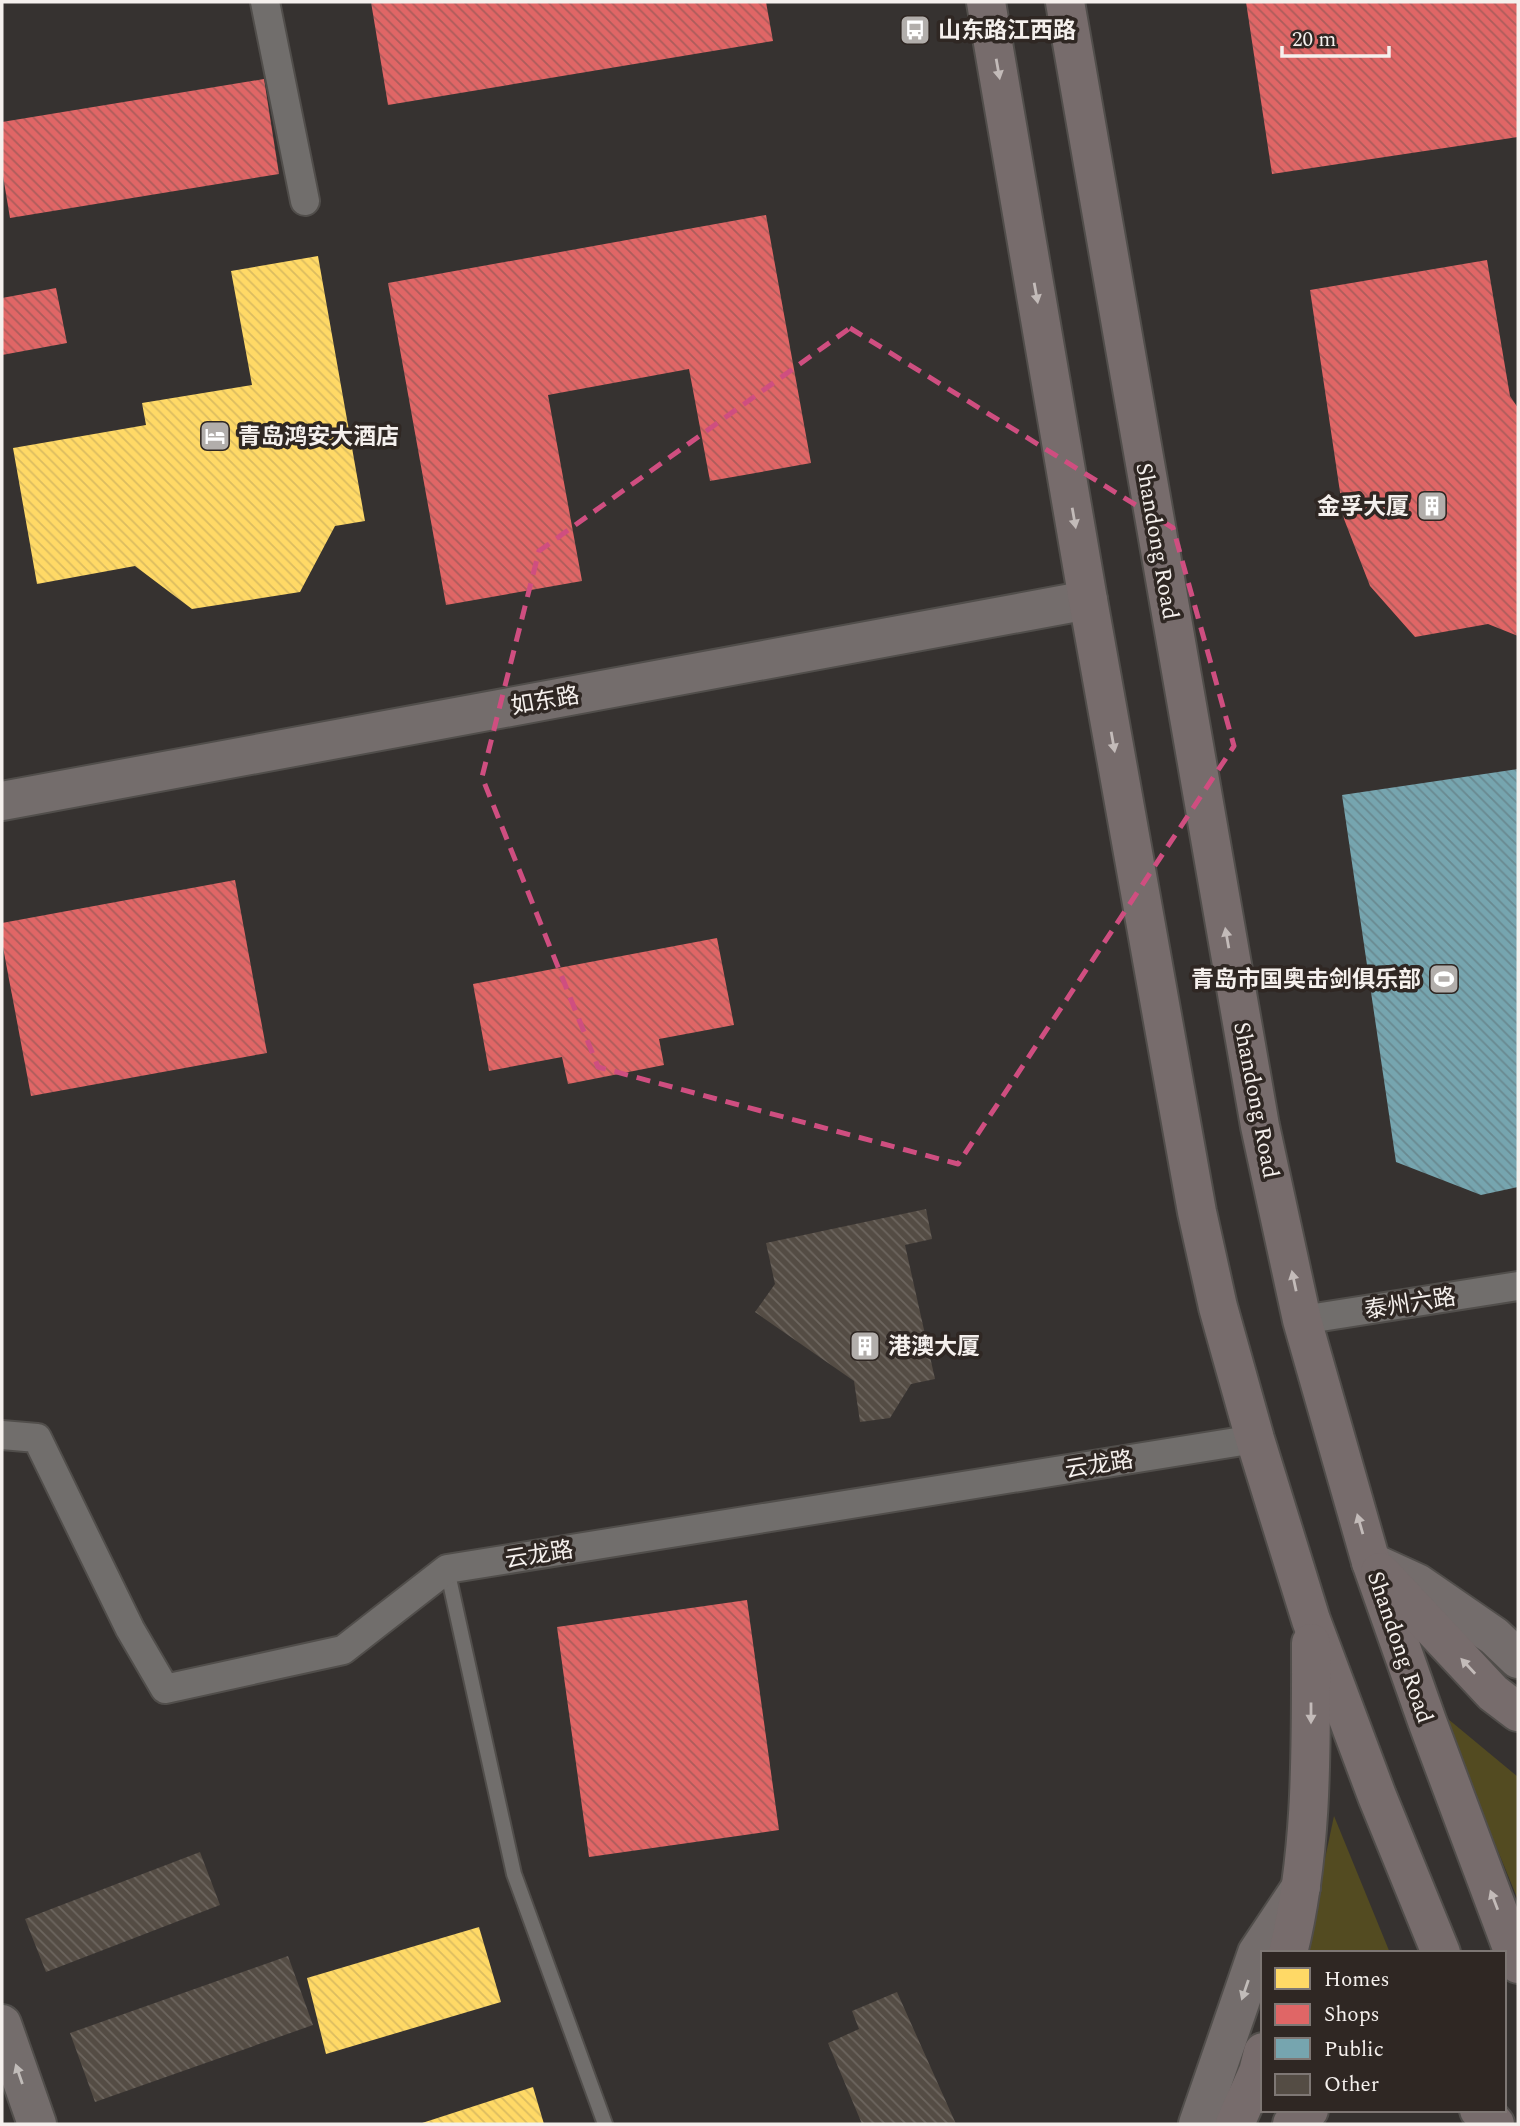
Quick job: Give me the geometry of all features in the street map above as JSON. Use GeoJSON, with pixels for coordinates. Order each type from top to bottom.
{"type":"FeatureCollection","features":[{"type":"Feature","properties":{"kind":"main road"},"geometry":{"type":"LineString","coordinates":[[986,2],[1088,600],[1197,1212],[1218,1307],[1311,1620],[1377,1796],[1440,1951]]}},
{"type":"Feature","properties":{"kind":"main road","name":"Shandong Road"},"geometry":{"type":"LineString","coordinates":[[1065,2],[1256,1101],[1302,1320],[1371,1562],[1518,1964]]}},
{"type":"Feature","properties":{"kind":"main road"},"geometry":{"type":"LineString","coordinates":[[1371,1562],[1493,1692],[1518,1713]]}},
{"type":"Feature","properties":{"kind":"main road"},"geometry":{"type":"LineString","coordinates":[[1288,1951],[1301,1888],[1311,1781],[1311,1620]]}},
{"type":"Feature","properties":{"kind":"main road"},"geometry":{"type":"LineString","coordinates":[[1235,2124],[1261,2060]]}},
{"type":"Feature","properties":{"kind":"main road"},"geometry":{"type":"LineString","coordinates":[[1292,2124],[1306,2112]]}},
{"type":"Feature","properties":{"kind":"main road"},"geometry":{"type":"LineString","coordinates":[[1482,2112],[1495,2124]]}},
{"type":"Feature","properties":{"kind":"street"},"geometry":{"type":"LineString","coordinates":[[265,2],[305,201]]}},
{"type":"Feature","properties":{"kind":"street","name":"如东路"},"geometry":{"type":"LineString","coordinates":[[2,801],[1088,600]]}},
{"type":"Feature","properties":{"kind":"street","name":"泰州六路"},"geometry":{"type":"LineString","coordinates":[[1302,1320],[1518,1286]]}},
{"type":"Feature","properties":{"kind":"street","name":"云龙路"},"geometry":{"type":"LineString","coordinates":[[2,1435],[37,1438],[131,1629],[164,1689],[343,1650],[447,1569],[1255,1438]]}},
{"type":"Feature","properties":{"kind":"street"},"geometry":{"type":"LineString","coordinates":[[1371,1562],[1417,1583],[1494,1636],[1518,1659]]}},
{"type":"Feature","properties":{"kind":"street"},"geometry":{"type":"LineString","coordinates":[[1198,2124],[1257,1953],[1301,1888]]}},
{"type":"Feature","properties":{"kind":"street"},"geometry":{"type":"LineString","coordinates":[[2,2024],[37,2124]]}},
{"type":"Feature","properties":{"kind":"lane"},"geometry":{"type":"LineString","coordinates":[[447,1569],[514,1874],[605,2124]]}},
{"type":"Feature","properties":{"kind":"highlighted area"},"geometry":{"type":"Polygon","coordinates":[[[850,328],[1173,528],[1234,746],[958,1164],[598,1067],[482,777],[539,551],[850,328]]]}},
{"type":"Feature","properties":{"kind":"shaded area"},"geometry":{"type":"Polygon","coordinates":[[[1442,1714],[1518,1777],[1518,1900],[1442,1714]]]}},
{"type":"Feature","properties":{"kind":"shaded area"},"geometry":{"type":"Polygon","coordinates":[[[1334,1816],[1389,1951],[1305,1951],[1334,1816]]]}},
{"type":"Feature","properties":{"kind":"building: Homes","name":"青岛鸿安大酒店"},"geometry":{"type":"Polygon","coordinates":[[[318,256],[365,521],[335,526],[300,592],[192,609],[135,566],[37,584],[13,448],[146,425],[142,403],[252,385],[231,271],[318,256]]]}},
{"type":"Feature","properties":{"kind":"building: Homes"},"geometry":{"type":"Polygon","coordinates":[[[479,1927],[501,2002],[326,2054],[307,1978],[479,1927]]]}},
{"type":"Feature","properties":{"kind":"building: Homes"},"geometry":{"type":"Polygon","coordinates":[[[533,2087],[544,2124],[419,2124],[533,2087]]]}},
{"type":"Feature","properties":{"kind":"building: Shops"},"geometry":{"type":"Polygon","coordinates":[[[371,2],[766,2],[773,41],[388,105],[371,2]]]}},
{"type":"Feature","properties":{"kind":"building: Shops"},"geometry":{"type":"Polygon","coordinates":[[[1246,2],[1518,2],[1518,137],[1272,174],[1246,2]]]}},
{"type":"Feature","properties":{"kind":"building: Shops"},"geometry":{"type":"Polygon","coordinates":[[[264,79],[279,174],[10,218],[2,170],[2,122],[264,79]]]}},
{"type":"Feature","properties":{"kind":"building: Shops"},"geometry":{"type":"Polygon","coordinates":[[[766,215],[811,463],[710,481],[689,369],[548,395],[582,581],[446,605],[388,283],[766,215]]]}},
{"type":"Feature","properties":{"kind":"building: Shops"},"geometry":{"type":"Polygon","coordinates":[[[1487,260],[1510,396],[1518,408],[1518,636],[1488,624],[1415,637],[1370,586],[1344,519],[1310,290],[1487,260]]]}},
{"type":"Feature","properties":{"kind":"building: Shops"},"geometry":{"type":"Polygon","coordinates":[[[56,288],[67,343],[2,355],[2,298],[56,288]]]}},
{"type":"Feature","properties":{"kind":"building: Shops"},"geometry":{"type":"Polygon","coordinates":[[[235,880],[267,1053],[31,1096],[2,942],[2,923],[235,880]]]}},
{"type":"Feature","properties":{"kind":"building: Shops"},"geometry":{"type":"Polygon","coordinates":[[[717,938],[734,1025],[659,1039],[664,1065],[568,1084],[562,1057],[489,1071],[473,984],[717,938]]]}},
{"type":"Feature","properties":{"kind":"building: Shops"},"geometry":{"type":"Polygon","coordinates":[[[747,1600],[779,1830],[589,1857],[557,1627],[747,1600]]]}},
{"type":"Feature","properties":{"kind":"building: Public","name":"青岛市国奥击剑俱乐部"},"geometry":{"type":"Polygon","coordinates":[[[1518,769],[1518,1187],[1481,1195],[1396,1162],[1342,795],[1518,769]]]}},
{"type":"Feature","properties":{"kind":"building: Other","name":"港澳大厦"},"geometry":{"type":"Polygon","coordinates":[[[926,1209],[932,1239],[905,1245],[935,1379],[911,1384],[890,1418],[860,1422],[854,1381],[755,1312],[775,1284],[766,1243],[926,1209]]]}},
{"type":"Feature","properties":{"kind":"building: Other"},"geometry":{"type":"Polygon","coordinates":[[[200,1852],[220,1905],[46,1972],[25,1919],[200,1852]]]}},
{"type":"Feature","properties":{"kind":"building: Other"},"geometry":{"type":"Polygon","coordinates":[[[288,1956],[313,2025],[95,2102],[70,2033],[288,1956]]]}},
{"type":"Feature","properties":{"kind":"building: Other"},"geometry":{"type":"Polygon","coordinates":[[[897,1992],[956,2124],[862,2124],[828,2043],[859,2029],[852,2011],[897,1992]]]}},
{"type":"Feature","properties":{"kind":"place","name":"山东路江西路"},"geometry":{"type":"Point","coordinates":[915,30]}},
{"type":"Feature","properties":{"kind":"place","name":"青岛鸿安大酒店"},"geometry":{"type":"Point","coordinates":[215,436]}},
{"type":"Feature","properties":{"kind":"place","name":"金孚大厦"},"geometry":{"type":"Point","coordinates":[1432,506]}},
{"type":"Feature","properties":{"kind":"place","name":"青岛市国奥击剑俱乐部"},"geometry":{"type":"Point","coordinates":[1444,979]}},
{"type":"Feature","properties":{"kind":"place","name":"港澳大厦"},"geometry":{"type":"Point","coordinates":[865,1346]}}]}
